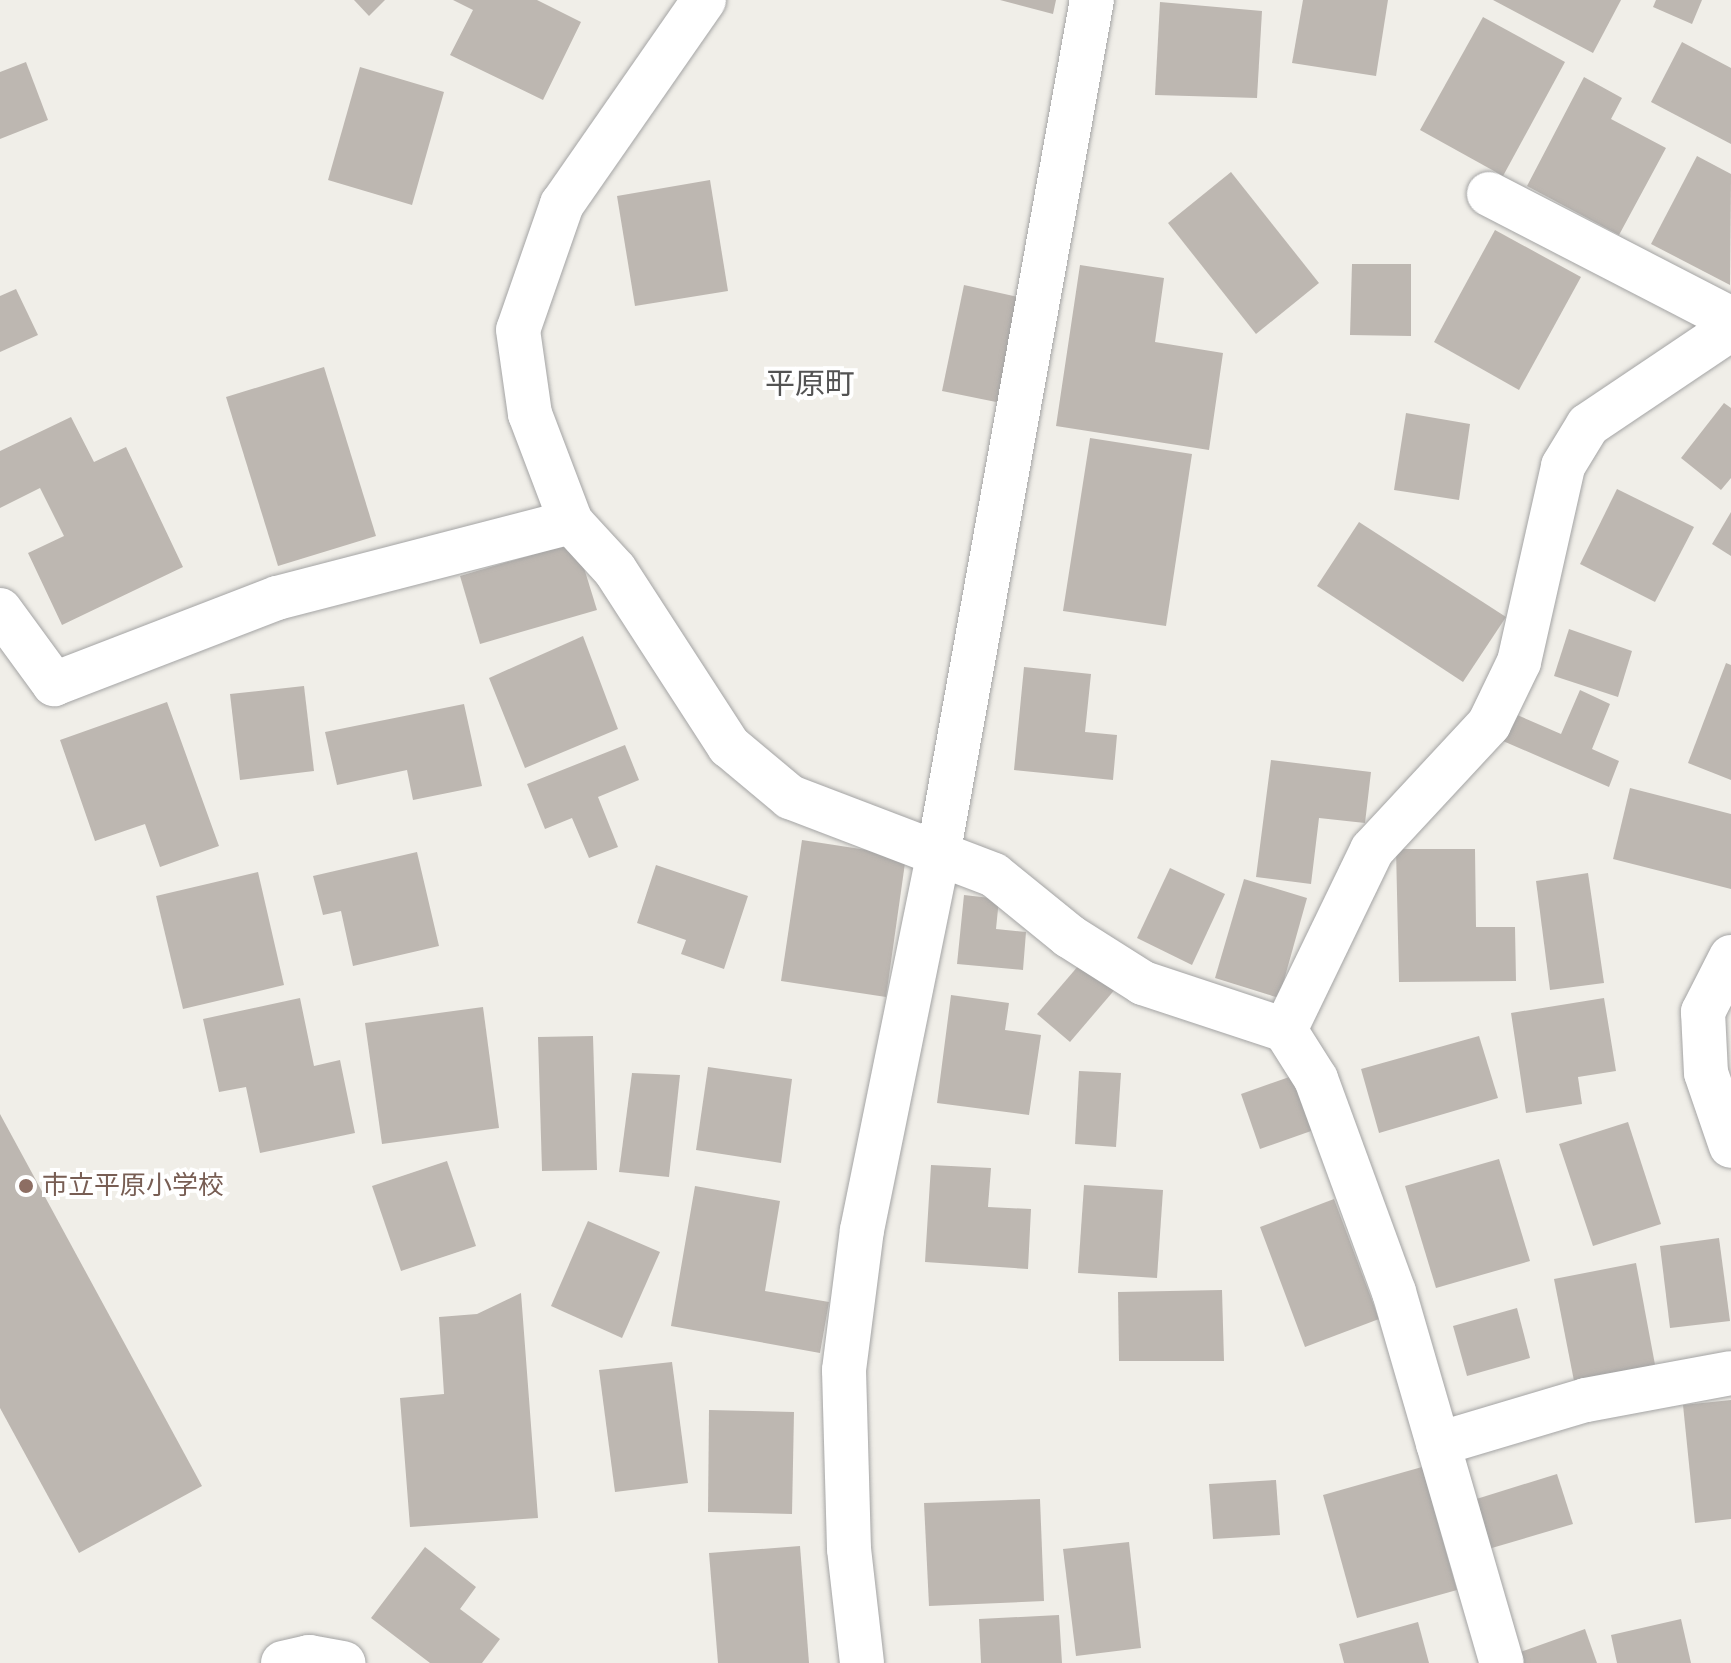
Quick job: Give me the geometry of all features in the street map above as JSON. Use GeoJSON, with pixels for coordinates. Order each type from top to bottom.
{"type":"FeatureCollection","features":[{"type":"Feature","properties":{"kind":"street"},"geometry":{"type":"LineString","coordinates":[[704,0],[562,204],[518,330],[530,414],[571,522],[615,570],[729,746],[790,797],[939,850],[994,875],[1069,936],[1143,983],[1285,1030],[1321,1093],[1394,1292],[1502,1663]]}},
{"type":"Feature","properties":{"kind":"street"},"geometry":{"type":"LineString","coordinates":[[862,1663],[849,1549],[844,1370],[862,1230],[939,850],[1092,0]]}},
{"type":"Feature","properties":{"kind":"street"},"geometry":{"type":"LineString","coordinates":[[1489,194],[1731,319]]}},
{"type":"Feature","properties":{"kind":"street"},"geometry":{"type":"LineString","coordinates":[[1285,1030],[1372,850],[1489,724],[1519,662],[1563,466],[1588,425],[1731,329]]}},
{"type":"Feature","properties":{"kind":"street"},"geometry":{"type":"LineString","coordinates":[[0,610],[54,684],[277,598],[571,522]]}},
{"type":"Feature","properties":{"kind":"street"},"geometry":{"type":"LineString","coordinates":[[1731,957],[1703,1012],[1706,1073],[1731,1146]]}},
{"type":"Feature","properties":{"kind":"street"},"geometry":{"type":"LineString","coordinates":[[1438,1444],[1586,1400],[1731,1373]]}},
{"type":"Feature","properties":{"kind":"street"},"geometry":{"type":"LineString","coordinates":[[283,1663],[309,1657],[343,1663]]}},
{"type":"Feature","properties":{"kind":"building"},"geometry":{"type":"Polygon","coordinates":[[[354,0],[385,0],[369,16],[354,0]]]}},
{"type":"Feature","properties":{"kind":"building"},"geometry":{"type":"Polygon","coordinates":[[[453,0],[537,0],[581,22],[543,100],[450,55],[473,10],[453,0]]]}},
{"type":"Feature","properties":{"kind":"building"},"geometry":{"type":"Polygon","coordinates":[[[1000,0],[1056,0],[1053,14],[1000,0]]]}},
{"type":"Feature","properties":{"kind":"building"},"geometry":{"type":"Polygon","coordinates":[[[1303,0],[1388,0],[1376,76],[1292,63],[1303,0]]]}},
{"type":"Feature","properties":{"kind":"building"},"geometry":{"type":"Polygon","coordinates":[[[1493,0],[1621,0],[1593,53],[1493,0]]]}},
{"type":"Feature","properties":{"kind":"building"},"geometry":{"type":"Polygon","coordinates":[[[1656,0],[1702,0],[1692,24],[1653,7],[1656,0]]]}},
{"type":"Feature","properties":{"kind":"building"},"geometry":{"type":"Polygon","coordinates":[[[1160,2],[1262,11],[1257,98],[1155,95],[1160,2]]]}},
{"type":"Feature","properties":{"kind":"building"},"geometry":{"type":"Polygon","coordinates":[[[1483,17],[1565,62],[1503,176],[1420,130],[1483,17]]]}},
{"type":"Feature","properties":{"kind":"building"},"geometry":{"type":"Polygon","coordinates":[[[1682,42],[1731,68],[1731,144],[1651,102],[1682,42]]]}},
{"type":"Feature","properties":{"kind":"building"},"geometry":{"type":"Polygon","coordinates":[[[26,62],[48,120],[0,139],[0,72],[26,62]]]}},
{"type":"Feature","properties":{"kind":"building"},"geometry":{"type":"Polygon","coordinates":[[[360,67],[444,92],[412,205],[328,180],[360,67]]]}},
{"type":"Feature","properties":{"kind":"building"},"geometry":{"type":"Polygon","coordinates":[[[1584,77],[1622,98],[1611,119],[1666,148],[1619,235],[1527,186],[1584,77]]]}},
{"type":"Feature","properties":{"kind":"building"},"geometry":{"type":"Polygon","coordinates":[[[1697,156],[1731,174],[1730,285],[1651,244],[1697,156]]]}},
{"type":"Feature","properties":{"kind":"building"},"geometry":{"type":"Polygon","coordinates":[[[1231,172],[1319,283],[1256,334],[1168,223],[1231,172]]]}},
{"type":"Feature","properties":{"kind":"building"},"geometry":{"type":"Polygon","coordinates":[[[710,180],[728,291],[635,306],[617,196],[710,180]]]}},
{"type":"Feature","properties":{"kind":"building"},"geometry":{"type":"Polygon","coordinates":[[[1495,230],[1581,277],[1519,390],[1434,342],[1495,230]]]}},
{"type":"Feature","properties":{"kind":"building"},"geometry":{"type":"Polygon","coordinates":[[[1352,264],[1411,264],[1411,336],[1350,335],[1352,264]]]}},
{"type":"Feature","properties":{"kind":"building"},"geometry":{"type":"Polygon","coordinates":[[[1080,265],[1164,278],[1155,342],[1223,353],[1209,450],[1056,426],[1080,265]]]}},
{"type":"Feature","properties":{"kind":"building"},"geometry":{"type":"Polygon","coordinates":[[[964,285],[1023,298],[1001,403],[942,391],[964,285]]]}},
{"type":"Feature","properties":{"kind":"building"},"geometry":{"type":"Polygon","coordinates":[[[16,289],[38,335],[0,352],[0,296],[16,289]]]}},
{"type":"Feature","properties":{"kind":"building"},"geometry":{"type":"Polygon","coordinates":[[[324,367],[376,536],[278,566],[226,397],[324,367]]]}},
{"type":"Feature","properties":{"kind":"building"},"geometry":{"type":"Polygon","coordinates":[[[1724,403],[1731,408],[1731,478],[1721,490],[1681,458],[1724,403]]]}},
{"type":"Feature","properties":{"kind":"building"},"geometry":{"type":"Polygon","coordinates":[[[1406,413],[1470,424],[1459,500],[1394,490],[1406,413]]]}},
{"type":"Feature","properties":{"kind":"building"},"geometry":{"type":"Polygon","coordinates":[[[71,417],[94,462],[126,447],[183,567],[62,625],[28,553],[64,536],[40,488],[0,508],[0,451],[71,417]]]}},
{"type":"Feature","properties":{"kind":"building"},"geometry":{"type":"Polygon","coordinates":[[[1090,438],[1192,454],[1166,626],[1063,611],[1090,438]]]}},
{"type":"Feature","properties":{"kind":"building"},"geometry":{"type":"Polygon","coordinates":[[[1617,489],[1694,527],[1655,602],[1580,564],[1617,489]]]}},
{"type":"Feature","properties":{"kind":"building"},"geometry":{"type":"Polygon","coordinates":[[[1731,512],[1731,556],[1712,544],[1731,512]]]}},
{"type":"Feature","properties":{"kind":"building"},"geometry":{"type":"Polygon","coordinates":[[[1359,522],[1506,617],[1463,682],[1317,586],[1359,522]]]}},
{"type":"Feature","properties":{"kind":"building"},"geometry":{"type":"Polygon","coordinates":[[[576,542],[597,610],[480,644],[460,576],[576,542]]]}},
{"type":"Feature","properties":{"kind":"building"},"geometry":{"type":"Polygon","coordinates":[[[1569,629],[1632,651],[1618,697],[1554,676],[1569,629]]]}},
{"type":"Feature","properties":{"kind":"building"},"geometry":{"type":"Polygon","coordinates":[[[583,636],[618,729],[525,768],[489,678],[583,636]]]}},
{"type":"Feature","properties":{"kind":"building"},"geometry":{"type":"Polygon","coordinates":[[[1726,663],[1731,665],[1731,780],[1688,763],[1726,663]]]}},
{"type":"Feature","properties":{"kind":"building"},"geometry":{"type":"Polygon","coordinates":[[[1024,667],[1091,674],[1085,732],[1117,735],[1113,780],[1014,770],[1024,667]]]}},
{"type":"Feature","properties":{"kind":"building"},"geometry":{"type":"Polygon","coordinates":[[[304,686],[314,771],[240,780],[230,694],[304,686]]]}},
{"type":"Feature","properties":{"kind":"building"},"geometry":{"type":"Polygon","coordinates":[[[1580,690],[1610,704],[1592,749],[1619,761],[1609,787],[1503,741],[1515,714],[1561,734],[1580,690]]]}},
{"type":"Feature","properties":{"kind":"building"},"geometry":{"type":"Polygon","coordinates":[[[167,702],[219,846],[160,867],[145,824],[95,841],[60,740],[167,702]]]}},
{"type":"Feature","properties":{"kind":"building"},"geometry":{"type":"Polygon","coordinates":[[[464,704],[482,786],[413,800],[407,770],[337,785],[325,732],[464,704]]]}},
{"type":"Feature","properties":{"kind":"building"},"geometry":{"type":"Polygon","coordinates":[[[625,745],[639,780],[598,797],[618,847],[589,858],[572,818],[545,829],[527,784],[625,745]]]}},
{"type":"Feature","properties":{"kind":"building"},"geometry":{"type":"Polygon","coordinates":[[[1271,760],[1371,772],[1365,823],[1319,818],[1311,884],[1256,877],[1271,760]]]}},
{"type":"Feature","properties":{"kind":"building"},"geometry":{"type":"Polygon","coordinates":[[[1630,788],[1731,814],[1731,889],[1613,859],[1630,788]]]}},
{"type":"Feature","properties":{"kind":"building"},"geometry":{"type":"Polygon","coordinates":[[[802,840],[906,856],[886,997],[781,981],[802,840]]]}},
{"type":"Feature","properties":{"kind":"building"},"geometry":{"type":"Polygon","coordinates":[[[1396,849],[1475,849],[1476,927],[1515,927],[1516,981],[1399,982],[1396,849]]]}},
{"type":"Feature","properties":{"kind":"building"},"geometry":{"type":"Polygon","coordinates":[[[417,852],[439,946],[353,966],[341,911],[323,915],[313,876],[417,852]]]}},
{"type":"Feature","properties":{"kind":"building"},"geometry":{"type":"Polygon","coordinates":[[[656,865],[748,896],[724,969],[681,954],[686,940],[637,923],[656,865]]]}},
{"type":"Feature","properties":{"kind":"building"},"geometry":{"type":"Polygon","coordinates":[[[1170,868],[1225,894],[1192,965],[1137,938],[1170,868]]]}},
{"type":"Feature","properties":{"kind":"building"},"geometry":{"type":"Polygon","coordinates":[[[258,872],[284,985],[183,1009],[156,896],[258,872]]]}},
{"type":"Feature","properties":{"kind":"building"},"geometry":{"type":"Polygon","coordinates":[[[1588,873],[1604,983],[1550,990],[1536,881],[1588,873]]]}},
{"type":"Feature","properties":{"kind":"building"},"geometry":{"type":"Polygon","coordinates":[[[1244,879],[1307,898],[1279,998],[1215,978],[1244,879]]]}},
{"type":"Feature","properties":{"kind":"building"},"geometry":{"type":"Polygon","coordinates":[[[964,895],[999,899],[996,929],[1026,932],[1023,970],[957,964],[964,895]]]}},
{"type":"Feature","properties":{"kind":"building"},"geometry":{"type":"Polygon","coordinates":[[[1085,958],[1117,987],[1070,1042],[1037,1014],[1085,958]]]}},
{"type":"Feature","properties":{"kind":"building"},"geometry":{"type":"Polygon","coordinates":[[[951,995],[1009,1003],[1005,1030],[1041,1035],[1029,1115],[937,1103],[951,995]]]}},
{"type":"Feature","properties":{"kind":"building"},"geometry":{"type":"Polygon","coordinates":[[[300,998],[314,1066],[340,1060],[355,1133],[260,1153],[246,1087],[219,1092],[203,1019],[300,998]]]}},
{"type":"Feature","properties":{"kind":"building"},"geometry":{"type":"Polygon","coordinates":[[[1604,998],[1616,1071],[1578,1077],[1582,1104],[1526,1113],[1511,1013],[1604,998]]]}},
{"type":"Feature","properties":{"kind":"building"},"geometry":{"type":"Polygon","coordinates":[[[483,1007],[499,1128],[382,1144],[365,1023],[483,1007]]]}},
{"type":"Feature","properties":{"kind":"building"},"geometry":{"type":"Polygon","coordinates":[[[593,1036],[597,1170],[542,1171],[538,1037],[593,1036]]]}},
{"type":"Feature","properties":{"kind":"building"},"geometry":{"type":"Polygon","coordinates":[[[1479,1036],[1498,1098],[1379,1133],[1361,1069],[1479,1036]]]}},
{"type":"Feature","properties":{"kind":"building"},"geometry":{"type":"Polygon","coordinates":[[[708,1067],[792,1079],[781,1163],[696,1150],[708,1067]]]}},
{"type":"Feature","properties":{"kind":"building"},"geometry":{"type":"Polygon","coordinates":[[[1079,1071],[1121,1073],[1116,1147],[1075,1144],[1079,1071]]]}},
{"type":"Feature","properties":{"kind":"building"},"geometry":{"type":"Polygon","coordinates":[[[632,1073],[680,1075],[669,1177],[619,1172],[632,1073]]]}},
{"type":"Feature","properties":{"kind":"building"},"geometry":{"type":"Polygon","coordinates":[[[1295,1075],[1314,1130],[1260,1149],[1241,1094],[1295,1075]]]}},
{"type":"Feature","properties":{"kind":"building"},"geometry":{"type":"Polygon","coordinates":[[[0,1114],[202,1486],[79,1553],[0,1408],[0,1114]]]}},
{"type":"Feature","properties":{"kind":"building"},"geometry":{"type":"Polygon","coordinates":[[[1628,1122],[1661,1224],[1593,1246],[1559,1144],[1628,1122]]]}},
{"type":"Feature","properties":{"kind":"building"},"geometry":{"type":"Polygon","coordinates":[[[1499,1159],[1530,1261],[1436,1288],[1405,1186],[1499,1159]]]}},
{"type":"Feature","properties":{"kind":"building"},"geometry":{"type":"Polygon","coordinates":[[[447,1161],[476,1246],[401,1271],[372,1186],[447,1161]]]}},
{"type":"Feature","properties":{"kind":"building"},"geometry":{"type":"Polygon","coordinates":[[[931,1165],[991,1168],[988,1207],[1031,1209],[1028,1269],[925,1262],[931,1165]]]}},
{"type":"Feature","properties":{"kind":"building"},"geometry":{"type":"Polygon","coordinates":[[[1084,1185],[1163,1190],[1157,1278],[1078,1273],[1084,1185]]]}},
{"type":"Feature","properties":{"kind":"building"},"geometry":{"type":"Polygon","coordinates":[[[695,1186],[780,1201],[765,1291],[829,1302],[820,1353],[671,1326],[695,1186]]]}},
{"type":"Feature","properties":{"kind":"building"},"geometry":{"type":"Polygon","coordinates":[[[1334,1199],[1379,1319],[1305,1347],[1260,1227],[1334,1199]]]}},
{"type":"Feature","properties":{"kind":"building"},"geometry":{"type":"Polygon","coordinates":[[[588,1221],[660,1252],[622,1338],[551,1306],[588,1221]]]}},
{"type":"Feature","properties":{"kind":"building"},"geometry":{"type":"Polygon","coordinates":[[[1719,1238],[1730,1321],[1670,1328],[1660,1246],[1719,1238]]]}},
{"type":"Feature","properties":{"kind":"building"},"geometry":{"type":"Polygon","coordinates":[[[1636,1263],[1656,1370],[1575,1386],[1554,1279],[1636,1263]]]}},
{"type":"Feature","properties":{"kind":"building"},"geometry":{"type":"Polygon","coordinates":[[[1222,1290],[1224,1361],[1119,1361],[1118,1292],[1222,1290]]]}},
{"type":"Feature","properties":{"kind":"building"},"geometry":{"type":"Polygon","coordinates":[[[521,1293],[538,1518],[410,1527],[400,1398],[444,1394],[439,1317],[477,1314],[521,1293]]]}},
{"type":"Feature","properties":{"kind":"building"},"geometry":{"type":"Polygon","coordinates":[[[1517,1308],[1530,1358],[1467,1376],[1453,1326],[1517,1308]]]}},
{"type":"Feature","properties":{"kind":"building"},"geometry":{"type":"Polygon","coordinates":[[[672,1362],[688,1483],[615,1492],[599,1370],[672,1362]]]}},
{"type":"Feature","properties":{"kind":"building"},"geometry":{"type":"Polygon","coordinates":[[[1731,1400],[1731,1519],[1695,1523],[1683,1405],[1731,1400]]]}},
{"type":"Feature","properties":{"kind":"building"},"geometry":{"type":"Polygon","coordinates":[[[709,1410],[794,1412],[792,1514],[708,1512],[709,1410]]]}},
{"type":"Feature","properties":{"kind":"building"},"geometry":{"type":"Polygon","coordinates":[[[1422,1467],[1457,1590],[1357,1618],[1323,1495],[1422,1467]]]}},
{"type":"Feature","properties":{"kind":"building"},"geometry":{"type":"Polygon","coordinates":[[[1557,1474],[1573,1524],[1485,1550],[1470,1501],[1557,1474]]]}},
{"type":"Feature","properties":{"kind":"building"},"geometry":{"type":"Polygon","coordinates":[[[1276,1480],[1280,1535],[1213,1539],[1209,1484],[1276,1480]]]}},
{"type":"Feature","properties":{"kind":"building"},"geometry":{"type":"Polygon","coordinates":[[[1040,1499],[1044,1601],[929,1606],[924,1503],[1040,1499]]]}},
{"type":"Feature","properties":{"kind":"building"},"geometry":{"type":"Polygon","coordinates":[[[1129,1542],[1141,1648],[1076,1656],[1063,1549],[1129,1542]]]}},
{"type":"Feature","properties":{"kind":"building"},"geometry":{"type":"Polygon","coordinates":[[[800,1546],[809,1663],[718,1663],[709,1553],[800,1546]]]}},
{"type":"Feature","properties":{"kind":"building"},"geometry":{"type":"Polygon","coordinates":[[[425,1547],[476,1587],[460,1609],[500,1639],[482,1663],[430,1663],[371,1618],[425,1547]]]}},
{"type":"Feature","properties":{"kind":"building"},"geometry":{"type":"Polygon","coordinates":[[[1059,1615],[1062,1663],[981,1663],[979,1619],[1059,1615]]]}},
{"type":"Feature","properties":{"kind":"building"},"geometry":{"type":"Polygon","coordinates":[[[1681,1619],[1691,1663],[1617,1663],[1611,1635],[1681,1619]]]}},
{"type":"Feature","properties":{"kind":"building"},"geometry":{"type":"Polygon","coordinates":[[[1418,1622],[1429,1663],[1344,1663],[1339,1644],[1418,1622]]]}},
{"type":"Feature","properties":{"kind":"building"},"geometry":{"type":"Polygon","coordinates":[[[1585,1629],[1597,1663],[1506,1663],[1504,1658],[1585,1629]]]}},
{"type":"Feature","properties":{"kind":"place","name":"市立平原小学校"},"geometry":{"type":"Point","coordinates":[26,1186]}},
{"type":"Feature","properties":{"kind":"district","name":"平原町"},"geometry":{"type":"Point","coordinates":[810,384]}}]}
